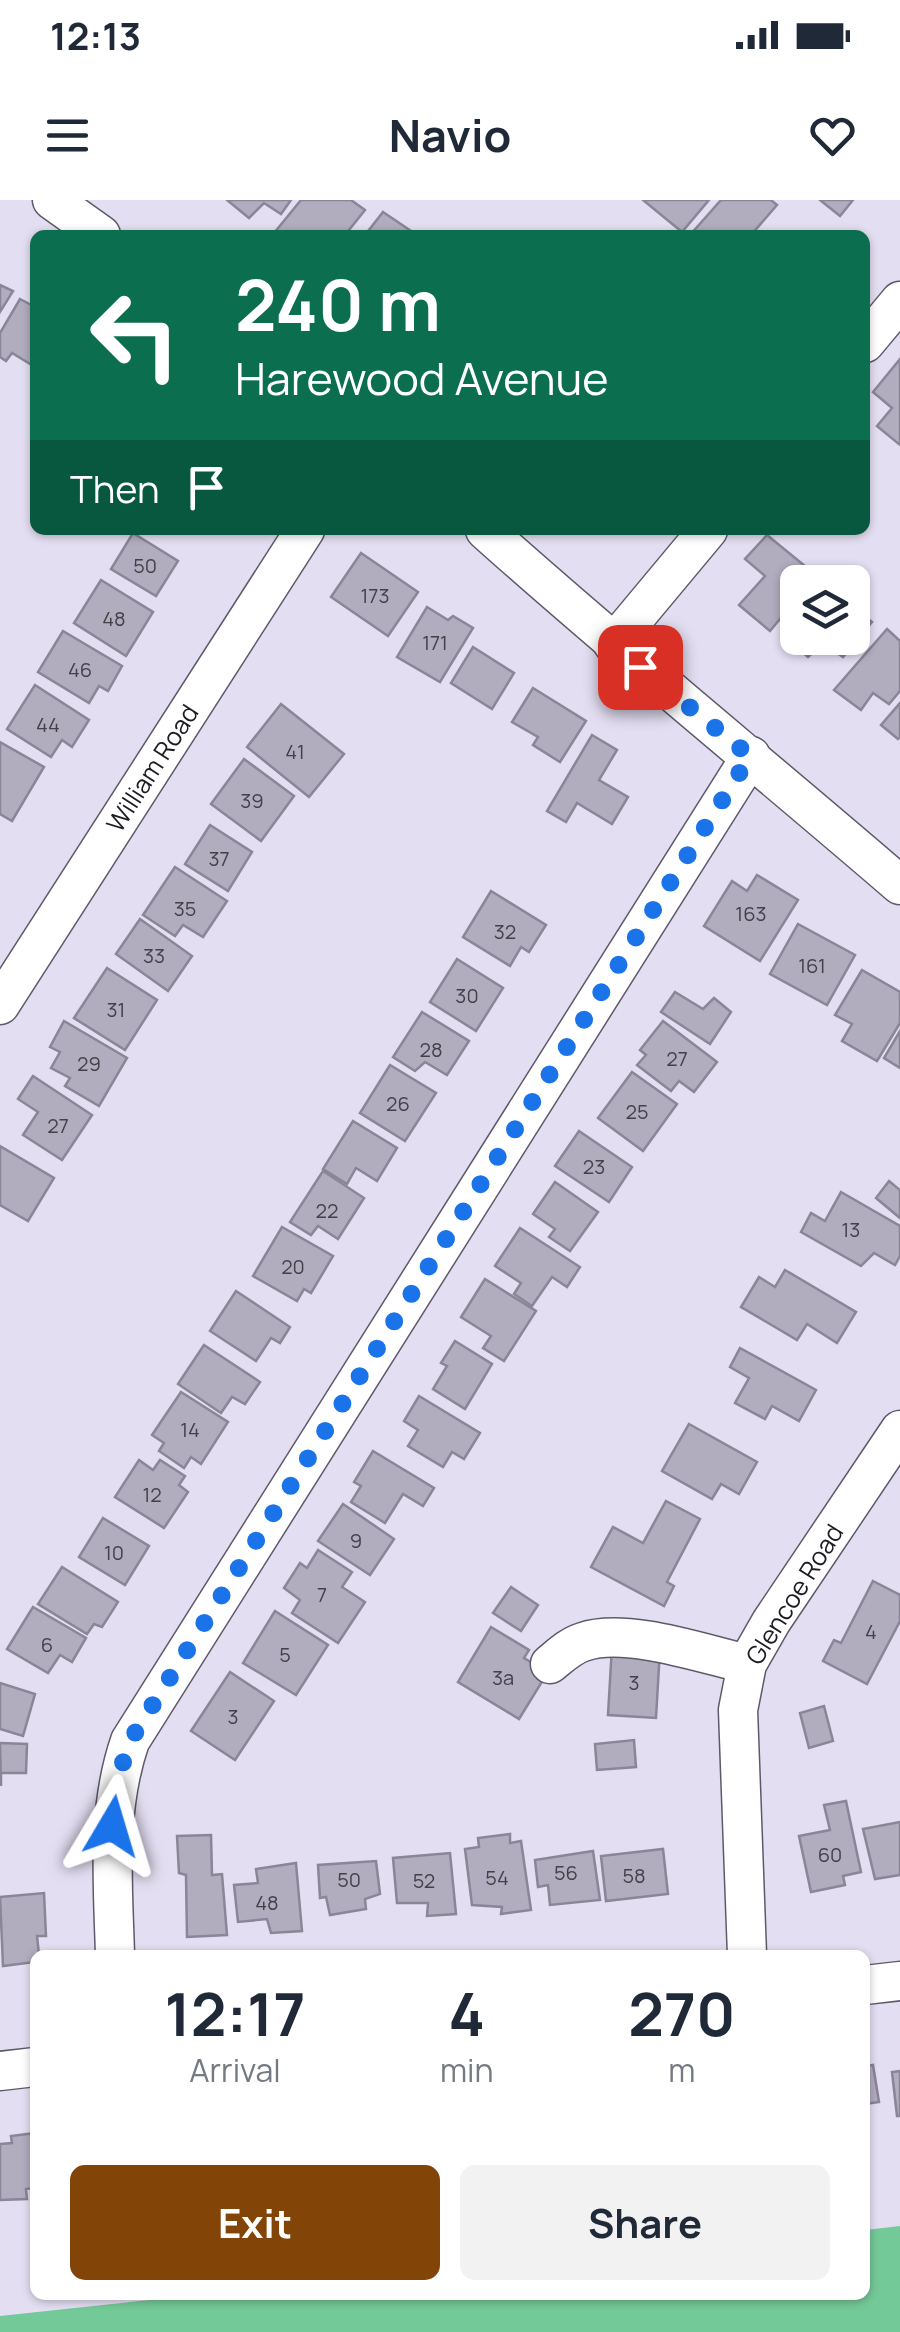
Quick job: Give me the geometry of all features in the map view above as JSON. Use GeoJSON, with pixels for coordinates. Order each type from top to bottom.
{"type":"FeatureCollection","features":[{"type":"Feature","properties":{"kind":"street"},"geometry":{"type":"LineString","coordinates":[[52,200],[94,230]]}},
{"type":"Feature","properties":{"kind":"street"},"geometry":{"type":"LineString","coordinates":[[870,337],[900,301]]}},
{"type":"Feature","properties":{"kind":"street","name":"William Road"},"geometry":{"type":"LineString","coordinates":[[0,1005],[302,535]]}},
{"type":"Feature","properties":{"kind":"street"},"geometry":{"type":"LineString","coordinates":[[491,535],[613,644],[900,886]]}},
{"type":"Feature","properties":{"kind":"street"},"geometry":{"type":"LineString","coordinates":[[613,644],[704,535]]}},
{"type":"Feature","properties":{"kind":"street"},"geometry":{"type":"LineString","coordinates":[[115,1950],[112,1826],[118,1778],[130,1741],[750,756]]}},
{"type":"Feature","properties":{"kind":"street","name":"Glencoe Road"},"geometry":{"type":"LineString","coordinates":[[747,1950],[738,1710],[747,1664],[900,1430]]}},
{"type":"Feature","properties":{"kind":"street"},"geometry":{"type":"LineString","coordinates":[[550,1664],[582,1642],[602,1638],[651,1642],[747,1664]]}},
{"type":"Feature","properties":{"kind":"street"},"geometry":{"type":"LineString","coordinates":[[870,1983],[900,1980]]}},
{"type":"Feature","properties":{"kind":"street"},"geometry":{"type":"LineString","coordinates":[[0,2071],[30,2068]]}},
{"type":"Feature","properties":{"kind":"green space"},"geometry":{"type":"Polygon","coordinates":[[[900,2226],[900,2332],[0,2332],[0,2316],[149,2300],[870,2300],[870,2229],[900,2226]]]}},
{"type":"Feature","properties":{"kind":"building"},"geometry":{"type":"Polygon","coordinates":[[[227,200],[291,200],[281,214],[264,203],[249,218],[227,200]]]}},
{"type":"Feature","properties":{"kind":"building"},"geometry":{"type":"Polygon","coordinates":[[[301,200],[351,200],[365,210],[349,230],[276,230],[301,200]]]}},
{"type":"Feature","properties":{"kind":"building"},"geometry":{"type":"Polygon","coordinates":[[[643,200],[709,200],[680,230],[643,200]]]}},
{"type":"Feature","properties":{"kind":"building"},"geometry":{"type":"Polygon","coordinates":[[[721,200],[771,200],[777,205],[755,230],[694,230],[721,200]]]}},
{"type":"Feature","properties":{"kind":"building"},"geometry":{"type":"Polygon","coordinates":[[[820,200],[853,200],[840,216],[820,200]]]}},
{"type":"Feature","properties":{"kind":"building"},"geometry":{"type":"Polygon","coordinates":[[[383,212],[410,230],[369,230],[383,212]]]}},
{"type":"Feature","properties":{"kind":"building"},"geometry":{"type":"Polygon","coordinates":[[[0,285],[13,291],[0,312],[0,285]]]}},
{"type":"Feature","properties":{"kind":"building"},"geometry":{"type":"Polygon","coordinates":[[[20,299],[30,304],[30,364],[12,353],[6,361],[0,357],[0,333],[20,299]]]}},
{"type":"Feature","properties":{"kind":"building"},"geometry":{"type":"Polygon","coordinates":[[[900,359],[900,445],[877,426],[892,408],[873,392],[900,359]]]}},
{"type":"Feature","properties":{"kind":"building"},"geometry":{"type":"Polygon","coordinates":[[[132,535],[178,561],[156,596],[111,569],[132,535]]]}},
{"type":"Feature","properties":{"kind":"building"},"geometry":{"type":"Polygon","coordinates":[[[767,535],[804,565],[780,565],[780,619],[770,631],[739,605],[765,576],[745,559],[767,535]]]}},
{"type":"Feature","properties":{"kind":"building"},"geometry":{"type":"Polygon","coordinates":[[[361,553],[418,592],[388,636],[331,597],[361,553]]]}},
{"type":"Feature","properties":{"kind":"building"},"geometry":{"type":"Polygon","coordinates":[[[101,580],[153,612],[126,656],[74,623],[101,580]]]}},
{"type":"Feature","properties":{"kind":"building"},"geometry":{"type":"Polygon","coordinates":[[[427,607],[448,620],[453,616],[473,628],[440,682],[397,657],[427,607]]]}},
{"type":"Feature","properties":{"kind":"building"},"geometry":{"type":"Polygon","coordinates":[[[887,629],[900,641],[900,691],[889,704],[873,693],[861,710],[834,690],[864,655],[870,655],[870,649],[887,629]]]}},
{"type":"Feature","properties":{"kind":"building"},"geometry":{"type":"Polygon","coordinates":[[[63,631],[122,666],[108,691],[99,686],[89,703],[38,672],[63,631]]]}},
{"type":"Feature","properties":{"kind":"building"},"geometry":{"type":"Polygon","coordinates":[[[473,647],[514,673],[492,709],[451,683],[473,647]]]}},
{"type":"Feature","properties":{"kind":"building"},"geometry":{"type":"Polygon","coordinates":[[[35,685],[89,720],[72,747],[62,740],[51,757],[7,729],[35,685]]]}},
{"type":"Feature","properties":{"kind":"building"},"geometry":{"type":"Polygon","coordinates":[[[533,688],[586,721],[560,762],[533,745],[538,737],[512,722],[533,688]]]}},
{"type":"Feature","properties":{"kind":"building"},"geometry":{"type":"Polygon","coordinates":[[[900,703],[900,737],[898,739],[881,725],[900,703]]]}},
{"type":"Feature","properties":{"kind":"building"},"geometry":{"type":"Polygon","coordinates":[[[281,704],[344,754],[309,797],[247,747],[281,704]]]}},
{"type":"Feature","properties":{"kind":"building"},"geometry":{"type":"Polygon","coordinates":[[[592,735],[617,750],[599,780],[628,797],[612,824],[577,803],[566,822],[547,811],[592,735]]]}},
{"type":"Feature","properties":{"kind":"building"},"geometry":{"type":"Polygon","coordinates":[[[0,742],[44,767],[12,821],[0,814],[0,742]]]}},
{"type":"Feature","properties":{"kind":"building"},"geometry":{"type":"Polygon","coordinates":[[[244,759],[294,796],[261,841],[211,804],[244,759]]]}},
{"type":"Feature","properties":{"kind":"building"},"geometry":{"type":"Polygon","coordinates":[[[210,825],[252,852],[228,891],[185,864],[210,825]]]}},
{"type":"Feature","properties":{"kind":"building"},"geometry":{"type":"Polygon","coordinates":[[[175,867],[227,901],[203,937],[183,925],[175,936],[143,915],[175,867]]]}},
{"type":"Feature","properties":{"kind":"building"},"geometry":{"type":"Polygon","coordinates":[[[757,875],[798,900],[760,961],[704,926],[732,881],[747,891],[757,875]]]}},
{"type":"Feature","properties":{"kind":"building"},"geometry":{"type":"Polygon","coordinates":[[[491,891],[546,925],[529,952],[521,947],[510,966],[463,937],[491,891]]]}},
{"type":"Feature","properties":{"kind":"building"},"geometry":{"type":"Polygon","coordinates":[[[140,919],[192,956],[168,991],[116,954],[140,919]]]}},
{"type":"Feature","properties":{"kind":"building"},"geometry":{"type":"Polygon","coordinates":[[[798,924],[855,955],[827,1005],[770,974],[798,924]]]}},
{"type":"Feature","properties":{"kind":"building"},"geometry":{"type":"Polygon","coordinates":[[[457,959],[503,988],[476,1031],[430,1002],[457,959]]]}},
{"type":"Feature","properties":{"kind":"building"},"geometry":{"type":"Polygon","coordinates":[[[107,968],[157,1000],[125,1050],[74,1018],[107,968]]]}},
{"type":"Feature","properties":{"kind":"building"},"geometry":{"type":"Polygon","coordinates":[[[862,970],[900,992],[900,1023],[877,1061],[842,1041],[852,1024],[835,1015],[862,970]]]}},
{"type":"Feature","properties":{"kind":"building"},"geometry":{"type":"Polygon","coordinates":[[[675,992],[703,1009],[714,998],[731,1012],[710,1044],[661,1012],[675,992]]]}},
{"type":"Feature","properties":{"kind":"building"},"geometry":{"type":"Polygon","coordinates":[[[422,1012],[469,1041],[447,1075],[425,1062],[415,1071],[393,1057],[422,1012]]]}},
{"type":"Feature","properties":{"kind":"building"},"geometry":{"type":"Polygon","coordinates":[[[64,1021],[127,1058],[99,1106],[65,1086],[70,1078],[51,1068],[60,1052],[50,1047],[64,1021]]]}},
{"type":"Feature","properties":{"kind":"building"},"geometry":{"type":"Polygon","coordinates":[[[663,1021],[717,1062],[694,1092],[679,1081],[671,1091],[637,1065],[646,1055],[640,1050],[663,1021]]]}},
{"type":"Feature","properties":{"kind":"building"},"geometry":{"type":"Polygon","coordinates":[[[900,1031],[900,1068],[884,1058],[900,1031]]]}},
{"type":"Feature","properties":{"kind":"building"},"geometry":{"type":"Polygon","coordinates":[[[390,1065],[436,1093],[405,1141],[360,1113],[390,1065]]]}},
{"type":"Feature","properties":{"kind":"building"},"geometry":{"type":"Polygon","coordinates":[[[632,1072],[677,1104],[643,1151],[598,1118],[632,1072]]]}},
{"type":"Feature","properties":{"kind":"building"},"geometry":{"type":"Polygon","coordinates":[[[33,1076],[92,1115],[62,1160],[23,1135],[38,1112],[18,1099],[33,1076]]]}},
{"type":"Feature","properties":{"kind":"building"},"geometry":{"type":"Polygon","coordinates":[[[353,1121],[397,1148],[377,1181],[356,1168],[347,1184],[323,1169],[353,1121]]]}},
{"type":"Feature","properties":{"kind":"building"},"geometry":{"type":"Polygon","coordinates":[[[579,1131],[632,1167],[609,1202],[555,1166],[579,1131]]]}},
{"type":"Feature","properties":{"kind":"building"},"geometry":{"type":"Polygon","coordinates":[[[0,1146],[54,1178],[28,1221],[0,1205],[0,1146]]]}},
{"type":"Feature","properties":{"kind":"building"},"geometry":{"type":"Polygon","coordinates":[[[323,1171],[364,1198],[338,1239],[318,1226],[311,1235],[290,1222],[323,1171]]]}},
{"type":"Feature","properties":{"kind":"building"},"geometry":{"type":"Polygon","coordinates":[[[889,1181],[900,1190],[900,1218],[876,1198],[889,1181]]]}},
{"type":"Feature","properties":{"kind":"building"},"geometry":{"type":"Polygon","coordinates":[[[555,1182],[598,1212],[570,1251],[549,1237],[555,1229],[533,1214],[555,1182]]]}},
{"type":"Feature","properties":{"kind":"building"},"geometry":{"type":"Polygon","coordinates":[[[841,1192],[900,1226],[900,1256],[895,1265],[874,1253],[861,1266],[801,1232],[811,1213],[825,1221],[841,1192]]]}},
{"type":"Feature","properties":{"kind":"building"},"geometry":{"type":"Polygon","coordinates":[[[282,1227],[333,1256],[311,1293],[304,1289],[297,1301],[253,1276],[282,1227]]]}},
{"type":"Feature","properties":{"kind":"building"},"geometry":{"type":"Polygon","coordinates":[[[520,1228],[580,1267],[567,1287],[552,1277],[532,1306],[514,1294],[521,1283],[495,1266],[520,1228]]]}},
{"type":"Feature","properties":{"kind":"building"},"geometry":{"type":"Polygon","coordinates":[[[785,1270],[856,1312],[837,1343],[807,1324],[797,1340],[741,1307],[759,1277],[775,1287],[785,1270]]]}},
{"type":"Feature","properties":{"kind":"building"},"geometry":{"type":"Polygon","coordinates":[[[485,1279],[536,1311],[504,1361],[483,1348],[491,1336],[461,1317],[485,1279]]]}},
{"type":"Feature","properties":{"kind":"building"},"geometry":{"type":"Polygon","coordinates":[[[236,1291],[290,1327],[280,1343],[271,1338],[256,1361],[210,1331],[236,1291]]]}},
{"type":"Feature","properties":{"kind":"building"},"geometry":{"type":"Polygon","coordinates":[[[455,1341],[492,1364],[465,1409],[433,1389],[447,1366],[441,1363],[455,1341]]]}},
{"type":"Feature","properties":{"kind":"building"},"geometry":{"type":"Polygon","coordinates":[[[204,1345],[260,1382],[245,1404],[232,1397],[221,1413],[178,1384],[204,1345]]]}},
{"type":"Feature","properties":{"kind":"building"},"geometry":{"type":"Polygon","coordinates":[[[740,1348],[816,1390],[799,1421],[772,1406],[765,1419],[735,1403],[749,1378],[730,1367],[740,1348]]]}},
{"type":"Feature","properties":{"kind":"building"},"geometry":{"type":"Polygon","coordinates":[[[181,1392],[228,1422],[201,1464],[191,1457],[184,1468],[159,1451],[164,1443],[152,1435],[181,1392]]]}},
{"type":"Feature","properties":{"kind":"building"},"geometry":{"type":"Polygon","coordinates":[[[419,1396],[480,1433],[464,1459],[452,1452],[443,1467],[408,1446],[418,1430],[404,1421],[419,1396]]]}},
{"type":"Feature","properties":{"kind":"building"},"geometry":{"type":"Polygon","coordinates":[[[689,1424],[757,1462],[739,1494],[721,1484],[712,1499],[662,1471],[689,1424]]]}},
{"type":"Feature","properties":{"kind":"building"},"geometry":{"type":"Polygon","coordinates":[[[373,1451],[434,1488],[423,1506],[403,1494],[385,1523],[351,1502],[361,1486],[354,1482],[373,1451]]]}},
{"type":"Feature","properties":{"kind":"building"},"geometry":{"type":"Polygon","coordinates":[[[139,1460],[153,1470],[160,1460],[185,1476],[179,1485],[188,1492],[164,1528],[115,1497],[139,1460]]]}},
{"type":"Feature","properties":{"kind":"building"},"geometry":{"type":"Polygon","coordinates":[[[666,1501],[700,1519],[667,1582],[674,1586],[664,1606],[591,1567],[613,1527],[643,1543],[666,1501]]]}},
{"type":"Feature","properties":{"kind":"building"},"geometry":{"type":"Polygon","coordinates":[[[343,1504],[394,1539],[370,1575],[318,1541],[343,1504]]]}},
{"type":"Feature","properties":{"kind":"building"},"geometry":{"type":"Polygon","coordinates":[[[103,1518],[149,1546],[125,1585],[79,1557],[103,1518]]]}},
{"type":"Feature","properties":{"kind":"building"},"geometry":{"type":"Polygon","coordinates":[[[318,1550],[352,1572],[342,1587],[365,1602],[338,1643],[292,1613],[300,1600],[284,1588],[300,1563],[307,1568],[318,1550]]]}},
{"type":"Feature","properties":{"kind":"building"},"geometry":{"type":"Polygon","coordinates":[[[62,1567],[118,1602],[102,1627],[94,1624],[87,1634],[38,1604],[62,1567]]]}},
{"type":"Feature","properties":{"kind":"building"},"geometry":{"type":"Polygon","coordinates":[[[873,1581],[900,1595],[900,1621],[867,1684],[823,1661],[834,1640],[841,1643],[873,1581]]]}},
{"type":"Feature","properties":{"kind":"building"},"geometry":{"type":"Polygon","coordinates":[[[511,1587],[538,1605],[521,1631],[493,1613],[511,1587]]]}},
{"type":"Feature","properties":{"kind":"building"},"geometry":{"type":"Polygon","coordinates":[[[33,1607],[86,1638],[72,1662],[60,1655],[48,1673],[7,1649],[33,1607]]]}},
{"type":"Feature","properties":{"kind":"building"},"geometry":{"type":"Polygon","coordinates":[[[275,1611],[328,1645],[296,1695],[243,1663],[275,1611]]]}},
{"type":"Feature","properties":{"kind":"building"},"geometry":{"type":"Polygon","coordinates":[[[491,1627],[529,1650],[524,1658],[548,1672],[519,1719],[458,1682],[491,1627]]]}},
{"type":"Feature","properties":{"kind":"building"},"geometry":{"type":"Polygon","coordinates":[[[612,1646],[660,1649],[656,1718],[608,1715],[612,1646]]]}},
{"type":"Feature","properties":{"kind":"building"},"geometry":{"type":"Polygon","coordinates":[[[230,1672],[274,1701],[235,1760],[191,1731],[230,1672]]]}},
{"type":"Feature","properties":{"kind":"building"},"geometry":{"type":"Polygon","coordinates":[[[0,1683],[35,1694],[23,1736],[0,1729],[0,1683]]]}},
{"type":"Feature","properties":{"kind":"building"},"geometry":{"type":"Polygon","coordinates":[[[824,1706],[833,1741],[809,1748],[800,1713],[824,1706]]]}},
{"type":"Feature","properties":{"kind":"building"},"geometry":{"type":"Polygon","coordinates":[[[634,1740],[636,1767],[597,1770],[595,1744],[634,1740]]]}},
{"type":"Feature","properties":{"kind":"building"},"geometry":{"type":"Polygon","coordinates":[[[0,1743],[27,1744],[26,1773],[1,1773],[1,1786],[0,1743]]]}},
{"type":"Feature","properties":{"kind":"building"},"geometry":{"type":"Polygon","coordinates":[[[846,1801],[861,1872],[843,1876],[845,1885],[811,1892],[799,1836],[830,1830],[824,1805],[846,1801]]]}},
{"type":"Feature","properties":{"kind":"building"},"geometry":{"type":"Polygon","coordinates":[[[900,1822],[900,1875],[875,1879],[863,1829],[900,1822]]]}},
{"type":"Feature","properties":{"kind":"building"},"geometry":{"type":"Polygon","coordinates":[[[510,1834],[510,1843],[521,1841],[531,1910],[501,1914],[502,1907],[472,1905],[465,1849],[479,1847],[478,1838],[510,1834]]]}},
{"type":"Feature","properties":{"kind":"building"},"geometry":{"type":"Polygon","coordinates":[[[211,1835],[212,1875],[222,1874],[227,1935],[187,1937],[186,1875],[179,1873],[177,1836],[211,1835]]]}},
{"type":"Feature","properties":{"kind":"building"},"geometry":{"type":"Polygon","coordinates":[[[663,1849],[668,1894],[606,1901],[601,1856],[663,1849]]]}},
{"type":"Feature","properties":{"kind":"building"},"geometry":{"type":"Polygon","coordinates":[[[593,1851],[600,1900],[550,1905],[548,1885],[538,1887],[535,1860],[593,1851]]]}},
{"type":"Feature","properties":{"kind":"building"},"geometry":{"type":"Polygon","coordinates":[[[450,1853],[456,1914],[427,1916],[428,1903],[397,1903],[393,1858],[450,1853]]]}},
{"type":"Feature","properties":{"kind":"building"},"geometry":{"type":"Polygon","coordinates":[[[376,1861],[380,1894],[365,1899],[366,1909],[330,1915],[326,1897],[320,1898],[318,1865],[376,1861]]]}},
{"type":"Feature","properties":{"kind":"building"},"geometry":{"type":"Polygon","coordinates":[[[296,1863],[302,1931],[271,1933],[267,1919],[238,1922],[234,1885],[258,1883],[256,1869],[296,1863]]]}},
{"type":"Feature","properties":{"kind":"building"},"geometry":{"type":"Polygon","coordinates":[[[44,1893],[46,1936],[37,1936],[38,1950],[30,1950],[30,1963],[3,1966],[0,1897],[44,1893]]]}},
{"type":"Feature","properties":{"kind":"building"},"geometry":{"type":"Polygon","coordinates":[[[873,2065],[879,2102],[870,2103],[873,2065]]]}},
{"type":"Feature","properties":{"kind":"building"},"geometry":{"type":"Polygon","coordinates":[[[900,2071],[900,2116],[897,2116],[892,2072],[900,2071]]]}},
{"type":"Feature","properties":{"kind":"building"},"geometry":{"type":"Polygon","coordinates":[[[30,2134],[27,2199],[0,2200],[0,2144],[12,2143],[11,2136],[30,2134]]]}},
{"type":"Feature","properties":{"kind":"route"},"geometry":{"type":"LineString","coordinates":[[112,1826],[118,1778],[130,1741],[750,756],[640,667]]}}]}
